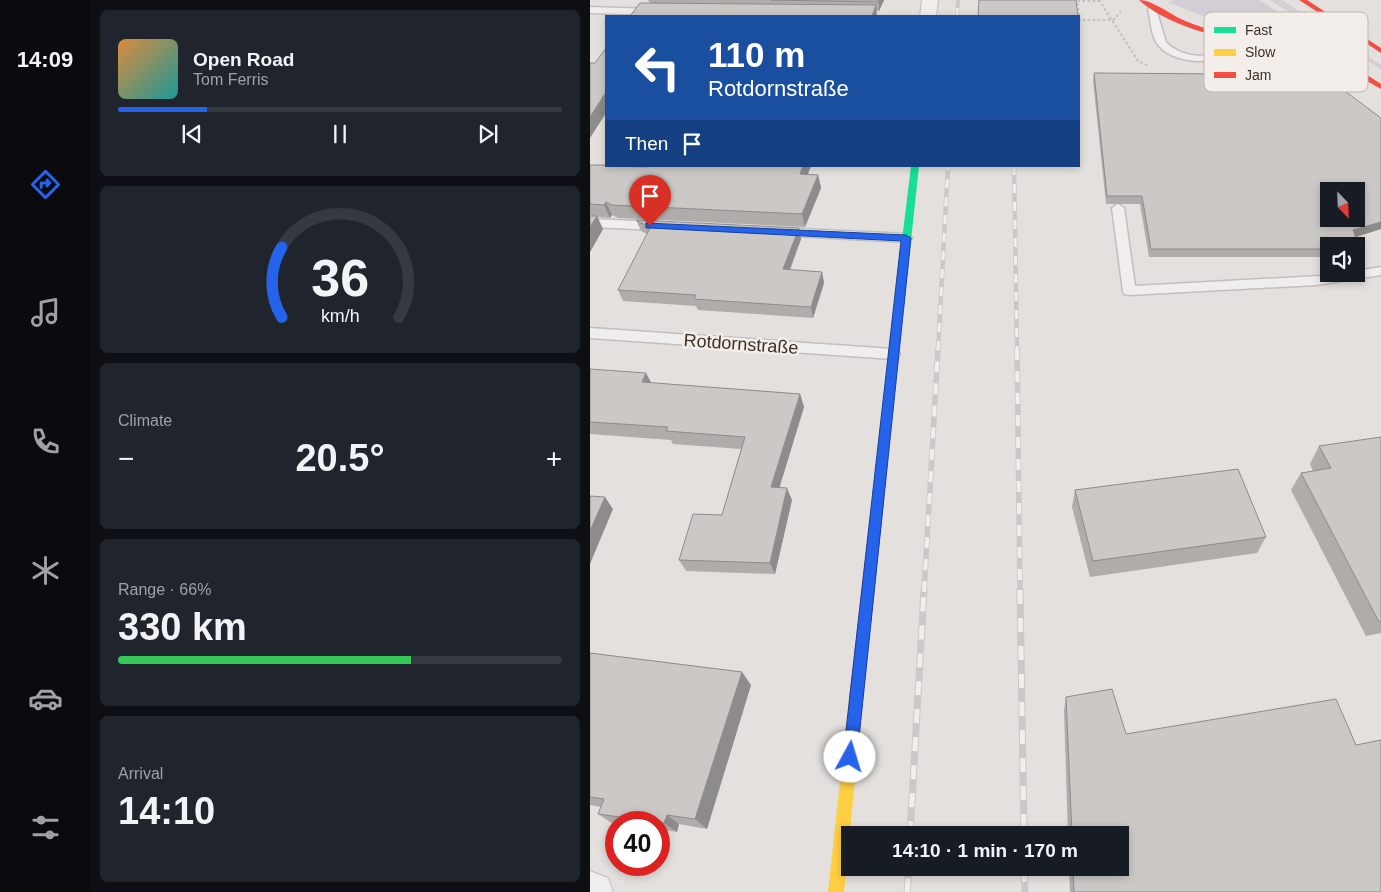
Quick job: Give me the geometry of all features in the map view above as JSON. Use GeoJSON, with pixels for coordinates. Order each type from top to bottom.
{"type":"FeatureCollection","features":[{"type":"Feature","properties":{"kind":"street"},"geometry":{"type":"LineString","coordinates":[[928,15],[930,0]]}},
{"type":"Feature","properties":{"kind":"street"},"geometry":{"type":"LineString","coordinates":[[1142,0],[1152,9],[1183,22],[1204,28]]}},
{"type":"Feature","properties":{"kind":"street"},"geometry":{"type":"LineString","coordinates":[[1302,0],[1321,12]]}},
{"type":"Feature","properties":{"kind":"street"},"geometry":{"type":"LineString","coordinates":[[1368,43],[1381,51]]}},
{"type":"Feature","properties":{"kind":"street"},"geometry":{"type":"LineString","coordinates":[[1368,80],[1381,88]]}},
{"type":"Feature","properties":{"kind":"street"},"geometry":{"type":"LineString","coordinates":[[836,892],[893,354],[915,167]]}},
{"type":"Feature","properties":{"kind":"street"},"geometry":{"type":"LineString","coordinates":[[590,890],[594,892]]}},
{"type":"Feature","properties":{"kind":"lane"},"geometry":{"type":"LineString","coordinates":[[1152,9],[1160,41],[1170,51],[1199,58],[1204,57]]}},
{"type":"Feature","properties":{"kind":"lane"},"geometry":{"type":"LineString","coordinates":[[590,10],[660,12]]}},
{"type":"Feature","properties":{"kind":"lane"},"geometry":{"type":"LineString","coordinates":[[1118,208],[1128,291],[1316,282],[1381,271]]}},
{"type":"Feature","properties":{"kind":"lane"},"geometry":{"type":"LineString","coordinates":[[590,222],[669,226]]}},
{"type":"Feature","properties":{"kind":"lane"},"geometry":{"type":"LineString","coordinates":[[768,231],[906,238]]}},
{"type":"Feature","properties":{"kind":"lane","name":"Rotdornstraße"},"geometry":{"type":"LineString","coordinates":[[590,334],[893,354]]}},
{"type":"Feature","properties":{"kind":"path"},"geometry":{"type":"LineString","coordinates":[[1079,15],[1077,1],[1100,0],[1113,20],[1080,20]]}},
{"type":"Feature","properties":{"kind":"shaded area"},"geometry":{"type":"Polygon","coordinates":[[[1175,0],[1259,0],[1278,12],[1204,12],[1204,16],[1168,2],[1175,0]]]}},
{"type":"Feature","properties":{"kind":"shaded area"},"geometry":{"type":"Polygon","coordinates":[[[1270,0],[1282,0],[1300,12],[1289,12],[1270,0]]]}},
{"type":"Feature","properties":{"kind":"shaded area"},"geometry":{"type":"Polygon","coordinates":[[[1368,56],[1381,65],[1381,69],[1368,61],[1368,56]]]}},
{"type":"Feature","properties":{"kind":"building"},"geometry":{"type":"Polygon","coordinates":[[[770,0],[879,0],[879,2],[770,0]]]}},
{"type":"Feature","properties":{"kind":"building"},"geometry":{"type":"Polygon","coordinates":[[[979,0],[1076,0],[1078,15],[978,15],[979,0]]]}},
{"type":"Feature","properties":{"kind":"building"},"geometry":{"type":"Polygon","coordinates":[[[640,3],[876,5],[872,15],[631,15],[640,3]]]}},
{"type":"Feature","properties":{"kind":"building"},"geometry":{"type":"Polygon","coordinates":[[[605,49],[605,94],[590,117],[590,63],[595,63],[605,49]]]}},
{"type":"Feature","properties":{"kind":"building"},"geometry":{"type":"Polygon","coordinates":[[[1094,73],[1204,74],[1204,92],[1346,92],[1381,118],[1381,222],[1365,227],[1365,182],[1320,182],[1320,228],[1360,228],[1353,230],[1356,237],[1320,237],[1320,249],[1151,249],[1142,196],[1107,196],[1094,73]]]}},
{"type":"Feature","properties":{"kind":"building"},"geometry":{"type":"Polygon","coordinates":[[[590,165],[605,165],[605,167],[803,167],[800,174],[818,175],[802,214],[612,205],[606,202],[604,205],[590,204],[590,165]]]}},
{"type":"Feature","properties":{"kind":"building"},"geometry":{"type":"Polygon","coordinates":[[[590,216],[597,216],[590,227],[590,216]]]}},
{"type":"Feature","properties":{"kind":"building"},"geometry":{"type":"Polygon","coordinates":[[[636,220],[799,228],[783,269],[822,272],[811,307],[694,299],[696,295],[618,290],[650,228],[636,220]]]}},
{"type":"Feature","properties":{"kind":"building"},"geometry":{"type":"Polygon","coordinates":[[[590,369],[646,373],[642,382],[800,394],[771,487],[787,488],[770,563],[679,560],[693,514],[722,515],[745,437],[666,431],[668,427],[590,422],[590,369]]]}},
{"type":"Feature","properties":{"kind":"building"},"geometry":{"type":"Polygon","coordinates":[[[1381,437],[1381,621],[1379,622],[1301,473],[1331,468],[1319,446],[1381,437]]]}},
{"type":"Feature","properties":{"kind":"building"},"geometry":{"type":"Polygon","coordinates":[[[1238,469],[1266,537],[1093,561],[1075,490],[1238,469]]]}},
{"type":"Feature","properties":{"kind":"building"},"geometry":{"type":"Polygon","coordinates":[[[590,496],[605,497],[590,531],[590,496]]]}},
{"type":"Feature","properties":{"kind":"building"},"geometry":{"type":"Polygon","coordinates":[[[590,653],[742,672],[695,819],[670,815],[670,811],[605,811],[605,815],[598,814],[604,799],[590,797],[590,653]]]}},
{"type":"Feature","properties":{"kind":"building"},"geometry":{"type":"Polygon","coordinates":[[[1112,689],[1126,734],[1336,699],[1356,745],[1381,740],[1381,892],[1074,892],[1073,876],[1129,876],[1129,826],[1072,826],[1066,697],[1112,689]]]}},
{"type":"Feature","properties":{"kind":"railway"},"geometry":{"type":"LineString","coordinates":[[957,15],[958,0]]}},
{"type":"Feature","properties":{"kind":"railway"},"geometry":{"type":"LineString","coordinates":[[938,350],[948,167]]}},
{"type":"Feature","properties":{"kind":"railway"},"geometry":{"type":"LineString","coordinates":[[1014,167],[1017,350]]}},
{"type":"Feature","properties":{"kind":"railway"},"geometry":{"type":"LineString","coordinates":[[924,592],[938,349]]}},
{"type":"Feature","properties":{"kind":"railway"},"geometry":{"type":"LineString","coordinates":[[1017,349],[1020,592]]}},
{"type":"Feature","properties":{"kind":"railway"},"geometry":{"type":"LineString","coordinates":[[911,826],[924,590]]}},
{"type":"Feature","properties":{"kind":"railway"},"geometry":{"type":"LineString","coordinates":[[1020,590],[1024,826]]}},
{"type":"Feature","properties":{"kind":"railway"},"geometry":{"type":"LineString","coordinates":[[907,892],[908,876]]}},
{"type":"Feature","properties":{"kind":"railway"},"geometry":{"type":"LineString","coordinates":[[1024,876],[1025,892]]}},
{"type":"Feature","properties":{"kind":"traffic: fast"},"geometry":{"type":"LineString","coordinates":[[899,306],[915,167]]}},
{"type":"Feature","properties":{"kind":"traffic: slow"},"geometry":{"type":"LineString","coordinates":[[878,500],[899,306]]}},
{"type":"Feature","properties":{"kind":"traffic: slow"},"geometry":{"type":"LineString","coordinates":[[836,892],[856,699]]}},
{"type":"Feature","properties":{"kind":"traffic: jam"},"geometry":{"type":"LineString","coordinates":[[1142,0],[1161,12],[1204,30]]}},
{"type":"Feature","properties":{"kind":"traffic: jam"},"geometry":{"type":"LineString","coordinates":[[1302,0],[1321,12]]}},
{"type":"Feature","properties":{"kind":"traffic: jam"},"geometry":{"type":"LineString","coordinates":[[1368,43],[1381,51]]}},
{"type":"Feature","properties":{"kind":"traffic: jam"},"geometry":{"type":"LineString","coordinates":[[1368,79],[1381,87]]}},
{"type":"Feature","properties":{"kind":"traffic: jam"},"geometry":{"type":"LineString","coordinates":[[856,699],[878,500]]}},
{"type":"Feature","properties":{"kind":"route"},"geometry":{"type":"LineString","coordinates":[[650,226],[906,238],[850,757]]}}]}
